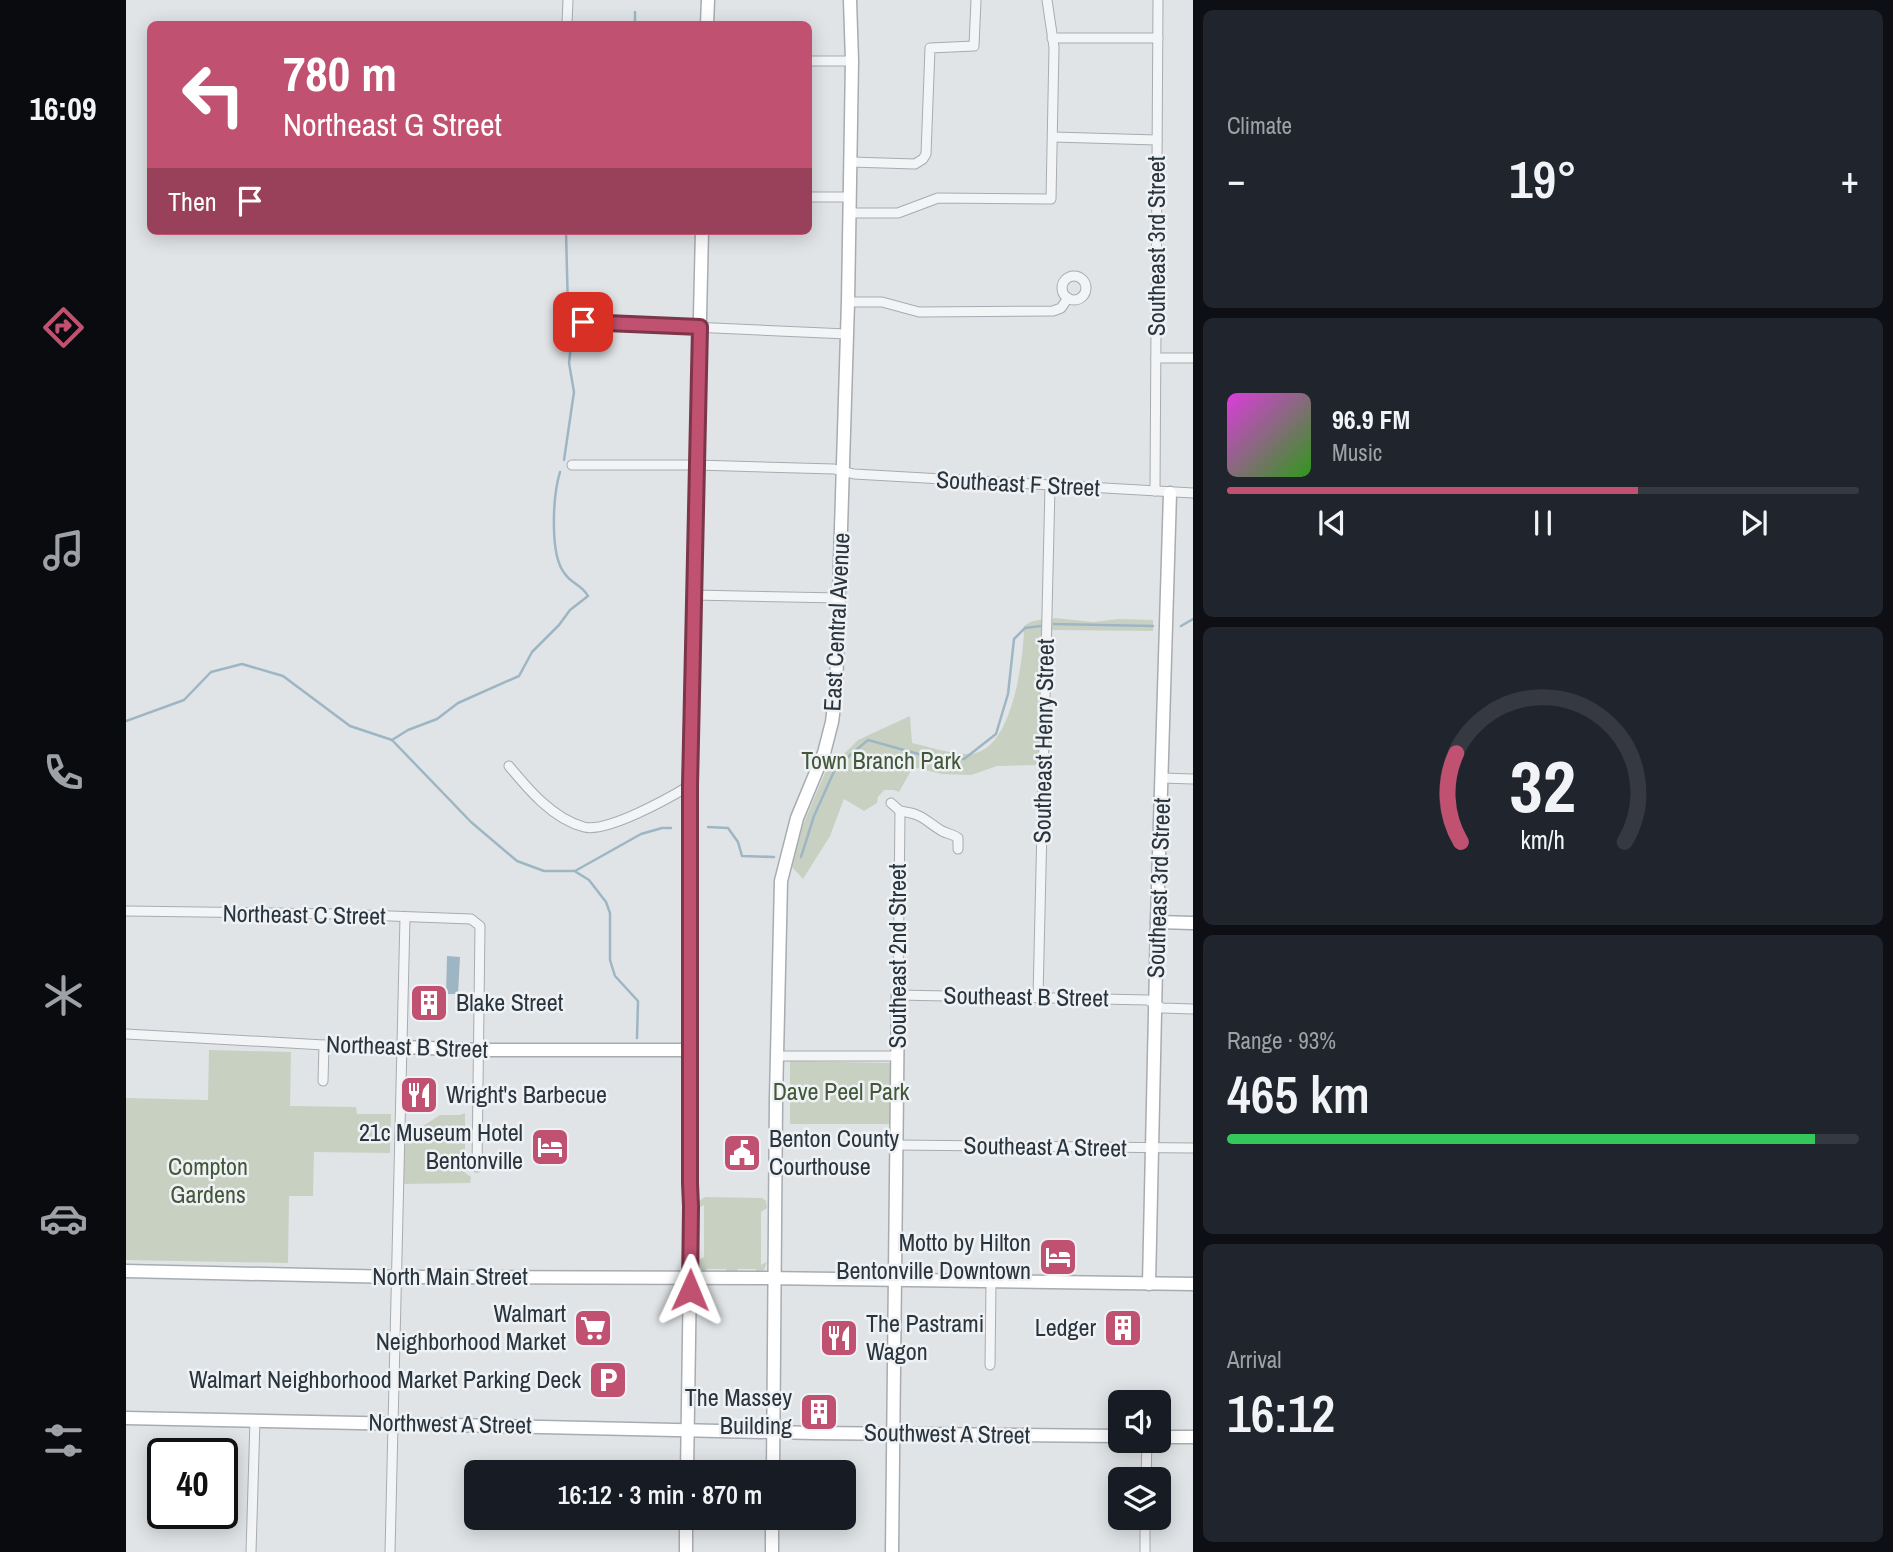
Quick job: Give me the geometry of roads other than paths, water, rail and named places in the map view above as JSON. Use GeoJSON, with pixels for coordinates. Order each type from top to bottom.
{"type":"FeatureCollection","features":[{"type":"Feature","properties":{"kind":"street"},"geometry":{"type":"LineString","coordinates":[[567,21],[568,0]]}},
{"type":"Feature","properties":{"kind":"street"},"geometry":{"type":"LineString","coordinates":[[707,21],[708,0]]}},
{"type":"Feature","properties":{"kind":"street","name":"East Central Avenue"},"geometry":{"type":"LineString","coordinates":[[773,1460],[781,881],[797,818],[824,753],[832,722],[837,672],[850,213],[850,0]]}},
{"type":"Feature","properties":{"kind":"street"},"geometry":{"type":"LineString","coordinates":[[850,162],[915,164],[923,159],[926,155],[930,48],[974,46],[976,0]]}},
{"type":"Feature","properties":{"kind":"street"},"geometry":{"type":"LineString","coordinates":[[850,213],[898,213],[938,198],[1051,199],[1052,38],[1047,0]]}},
{"type":"Feature","properties":{"kind":"street","name":"Southeast 3rd Street"},"geometry":{"type":"LineString","coordinates":[[1155,491],[1158,0]]}},
{"type":"Feature","properties":{"kind":"street"},"geometry":{"type":"LineString","coordinates":[[1052,38],[1158,38]]}},
{"type":"Feature","properties":{"kind":"street"},"geometry":{"type":"LineString","coordinates":[[812,61],[852,61]]}},
{"type":"Feature","properties":{"kind":"street"},"geometry":{"type":"LineString","coordinates":[[1053,137],[1157,140]]}},
{"type":"Feature","properties":{"kind":"street"},"geometry":{"type":"LineString","coordinates":[[812,197],[850,197]]}},
{"type":"Feature","properties":{"kind":"street"},"geometry":{"type":"LineString","coordinates":[[687,1460],[690,786],[702,235]]}},
{"type":"Feature","properties":{"kind":"street"},"geometry":{"type":"LineString","coordinates":[[848,302],[882,302],[919,312],[1053,311],[1061,308],[1068,298]]}},
{"type":"Feature","properties":{"kind":"street"},"geometry":{"type":"LineString","coordinates":[[583,322],[847,334]]}},
{"type":"Feature","properties":{"kind":"street"},"geometry":{"type":"LineString","coordinates":[[1156,358],[1193,358]]}},
{"type":"Feature","properties":{"kind":"street","name":"Southeast F Street"},"geometry":{"type":"LineString","coordinates":[[572,465],[696,465],[843,471],[854,474],[1193,493]]}},
{"type":"Feature","properties":{"kind":"street","name":"Southeast Henry Street"},"geometry":{"type":"LineString","coordinates":[[1038,997],[1050,486]]}},
{"type":"Feature","properties":{"kind":"street","name":"Southeast 3rd Street"},"geometry":{"type":"LineString","coordinates":[[1149,1284],[1170,493]]}},
{"type":"Feature","properties":{"kind":"street"},"geometry":{"type":"LineString","coordinates":[[693,595],[840,598]]}},
{"type":"Feature","properties":{"kind":"street"},"geometry":{"type":"LineString","coordinates":[[509,766],[539,799],[561,816],[586,828],[601,826],[656,806],[690,786]]}},
{"type":"Feature","properties":{"kind":"street"},"geometry":{"type":"LineString","coordinates":[[1162,778],[1193,779]]}},
{"type":"Feature","properties":{"kind":"street"},"geometry":{"type":"LineString","coordinates":[[891,803],[900,811],[917,813],[945,833],[954,835],[958,838],[958,849]]}},
{"type":"Feature","properties":{"kind":"street","name":"Southeast 2nd Street"},"geometry":{"type":"LineString","coordinates":[[892,1552],[900,811]]}},
{"type":"Feature","properties":{"kind":"street","name":"Northeast C Street"},"geometry":{"type":"LineString","coordinates":[[126,911],[471,919],[480,926],[478,1050]]}},
{"type":"Feature","properties":{"kind":"street"},"geometry":{"type":"LineString","coordinates":[[390,1552],[405,917]]}},
{"type":"Feature","properties":{"kind":"street"},"geometry":{"type":"LineString","coordinates":[[1157,922],[1193,923]]}},
{"type":"Feature","properties":{"kind":"street","name":"Southeast B Street"},"geometry":{"type":"LineString","coordinates":[[898,995],[1148,1000],[1162,1008],[1193,1009]]}},
{"type":"Feature","properties":{"kind":"street","name":"Northeast B Street"},"geometry":{"type":"LineString","coordinates":[[126,1034],[478,1050],[689,1050]]}},
{"type":"Feature","properties":{"kind":"street"},"geometry":{"type":"LineString","coordinates":[[323,1081],[324,1045]]}},
{"type":"Feature","properties":{"kind":"street"},"geometry":{"type":"LineString","coordinates":[[477,1167],[478,1050]]}},
{"type":"Feature","properties":{"kind":"street"},"geometry":{"type":"LineString","coordinates":[[777,1056],[897,1056]]}},
{"type":"Feature","properties":{"kind":"street","name":"Southeast A Street"},"geometry":{"type":"LineString","coordinates":[[896,1145],[1193,1148]]}},
{"type":"Feature","properties":{"kind":"street","name":"North Main Street"},"geometry":{"type":"LineString","coordinates":[[126,1271],[396,1277],[690,1277],[894,1282],[1193,1284]]}},
{"type":"Feature","properties":{"kind":"street"},"geometry":{"type":"LineString","coordinates":[[990,1364],[991,1283]]}},
{"type":"Feature","properties":{"kind":"street","name":"Northwest A Street"},"geometry":{"type":"LineString","coordinates":[[126,1418],[773,1431]]}},
{"type":"Feature","properties":{"kind":"street"},"geometry":{"type":"LineString","coordinates":[[251,1552],[255,1420]]}},
{"type":"Feature","properties":{"kind":"street","name":"Southwest A Street"},"geometry":{"type":"LineString","coordinates":[[773,1431],[1108,1436]]}},
{"type":"Feature","properties":{"kind":"street"},"geometry":{"type":"LineString","coordinates":[[1171,1437],[1193,1437]]}},
{"type":"Feature","properties":{"kind":"street"},"geometry":{"type":"LineString","coordinates":[[686,1530],[686,1552]]}},
{"type":"Feature","properties":{"kind":"street"},"geometry":{"type":"LineString","coordinates":[[772,1530],[772,1552]]}},
{"type":"Feature","properties":{"kind":"street"},"geometry":{"type":"LineString","coordinates":[[1144,1552],[1145,1530]]}},
{"type":"Feature","properties":{"kind":"water"},"geometry":{"type":"Polygon","coordinates":[[[447,956],[460,957],[458,994],[446,994],[447,956]]]}},
{"type":"Feature","properties":{"kind":"waterway"},"geometry":{"type":"LineString","coordinates":[[635,12],[635,21]]}},
{"type":"Feature","properties":{"kind":"waterway"},"geometry":{"type":"LineString","coordinates":[[564,460],[574,392],[569,363],[572,336],[568,311],[566,235]]}},
{"type":"Feature","properties":{"kind":"waterway"},"geometry":{"type":"LineString","coordinates":[[392,740],[408,730],[437,719],[458,703],[519,676],[532,652],[570,610],[588,596],[565,574],[556,553],[554,509],[560,472]]}},
{"type":"Feature","properties":{"kind":"waterway"},"geometry":{"type":"LineString","coordinates":[[1181,626],[1193,619]]}},
{"type":"Feature","properties":{"kind":"waterway"},"geometry":{"type":"LineString","coordinates":[[1054,624],[1153,626]]}},
{"type":"Feature","properties":{"kind":"waterway"},"geometry":{"type":"LineString","coordinates":[[801,857],[814,816],[836,767],[868,740],[922,755],[964,759],[996,734],[1008,694],[1014,639],[1025,628],[1041,626]]}},
{"type":"Feature","properties":{"kind":"waterway"},"geometry":{"type":"LineString","coordinates":[[126,721],[184,700],[211,672],[242,664],[283,676],[350,726],[392,740],[471,822],[517,861],[544,871],[575,871],[641,834],[671,828]]}},
{"type":"Feature","properties":{"kind":"waterway"},"geometry":{"type":"LineString","coordinates":[[708,827],[728,828],[738,842],[742,856],[774,857]]}},
{"type":"Feature","properties":{"kind":"waterway"},"geometry":{"type":"LineString","coordinates":[[576,872],[589,880],[606,902],[610,913],[610,960],[615,976],[638,1001],[637,1038]]}},
{"type":"Feature","properties":{"kind":"place","name":"Blake Street"},"geometry":{"type":"Point","coordinates":[429,1003]}},
{"type":"Feature","properties":{"kind":"place","name":"Wright's Barbecue"},"geometry":{"type":"Point","coordinates":[419,1095]}},
{"type":"Feature","properties":{"kind":"place","name":"21c Museum Hotel Bentonville"},"geometry":{"type":"Point","coordinates":[550,1147]}},
{"type":"Feature","properties":{"kind":"place","name":"Benton County Courthouse"},"geometry":{"type":"Point","coordinates":[742,1153]}},
{"type":"Feature","properties":{"kind":"place","name":"Motto by Hilton Bentonville Downtown"},"geometry":{"type":"Point","coordinates":[1058,1257]}},
{"type":"Feature","properties":{"kind":"place","name":"Walmart Neighborhood Market"},"geometry":{"type":"Point","coordinates":[593,1328]}},
{"type":"Feature","properties":{"kind":"place","name":"Ledger"},"geometry":{"type":"Point","coordinates":[1123,1328]}},
{"type":"Feature","properties":{"kind":"place","name":"The Pastrami Wagon"},"geometry":{"type":"Point","coordinates":[839,1338]}},
{"type":"Feature","properties":{"kind":"place","name":"Walmart Neighborhood Market Parking Deck"},"geometry":{"type":"Point","coordinates":[608,1380]}},
{"type":"Feature","properties":{"kind":"place","name":"The Massey Building"},"geometry":{"type":"Point","coordinates":[819,1412]}},
{"type":"Feature","properties":{"kind":"park label","name":"Town Branch Park"},"geometry":{"type":"Point","coordinates":[881,761]}},
{"type":"Feature","properties":{"kind":"park label","name":"Dave Peel Park"},"geometry":{"type":"Point","coordinates":[841,1092]}},
{"type":"Feature","properties":{"kind":"park label","name":"Compton Gardens"},"geometry":{"type":"Point","coordinates":[208,1181]}}]}
